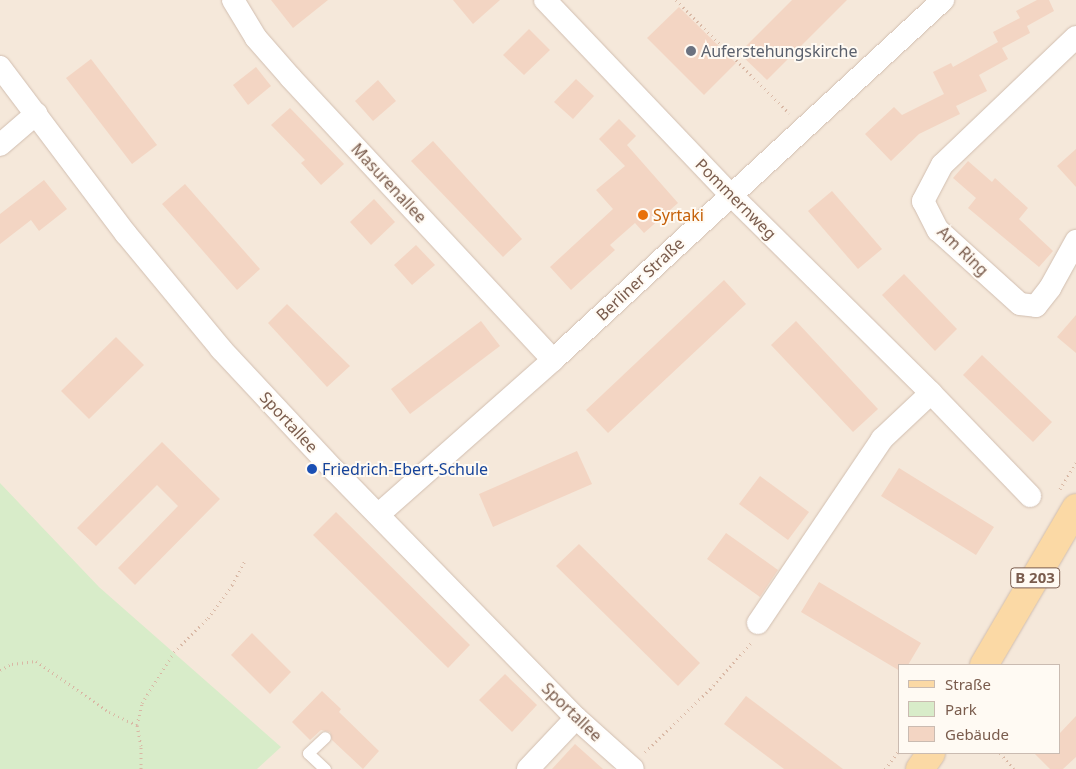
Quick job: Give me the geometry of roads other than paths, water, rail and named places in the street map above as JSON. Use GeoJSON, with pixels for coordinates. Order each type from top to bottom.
{"type":"FeatureCollection","features":[{"type":"Feature","properties":{"kind":"main road","name":"B 203"},"geometry":{"type":"LineString","coordinates":[[985,664],[1076,508]]}},
{"type":"Feature","properties":{"kind":"main road"},"geometry":{"type":"LineString","coordinates":[[920,769],[930,754]]}},
{"type":"Feature","properties":{"kind":"street","name":"Masurenallee"},"geometry":{"type":"LineString","coordinates":[[233,0],[256,38],[291,78],[553,360]]}},
{"type":"Feature","properties":{"kind":"street","name":"Pommernweg"},"geometry":{"type":"LineString","coordinates":[[545,0],[730,195],[931,393],[1030,496]]}},
{"type":"Feature","properties":{"kind":"street","name":"Berliner Straße"},"geometry":{"type":"LineString","coordinates":[[379,514],[553,360],[943,0]]}},
{"type":"Feature","properties":{"kind":"street","name":"Am Ring"},"geometry":{"type":"LineString","coordinates":[[1076,37],[942,165],[923,201],[938,230],[1020,304],[1036,306],[1050,288],[1076,241]]}},
{"type":"Feature","properties":{"kind":"street","name":"Sportallee"},"geometry":{"type":"LineString","coordinates":[[0,67],[126,234],[221,349],[334,470],[576,718],[632,767]]}},
{"type":"Feature","properties":{"kind":"street"},"geometry":{"type":"LineString","coordinates":[[0,144],[36,114]]}},
{"type":"Feature","properties":{"kind":"street"},"geometry":{"type":"LineString","coordinates":[[758,623],[882,439],[931,393]]}},
{"type":"Feature","properties":{"kind":"street"},"geometry":{"type":"LineString","coordinates":[[528,769],[576,718]]}},
{"type":"Feature","properties":{"kind":"lane"},"geometry":{"type":"LineString","coordinates":[[325,737],[308,753],[325,769]]}},
{"type":"Feature","properties":{"kind":"place","name":"Auferstehungskirche"},"geometry":{"type":"Point","coordinates":[691,51]}},
{"type":"Feature","properties":{"kind":"place","name":"Syrtaki"},"geometry":{"type":"Point","coordinates":[643,215]}},
{"type":"Feature","properties":{"kind":"place","name":"Friedrich-Ebert-Schule"},"geometry":{"type":"Point","coordinates":[312,469]}}]}
